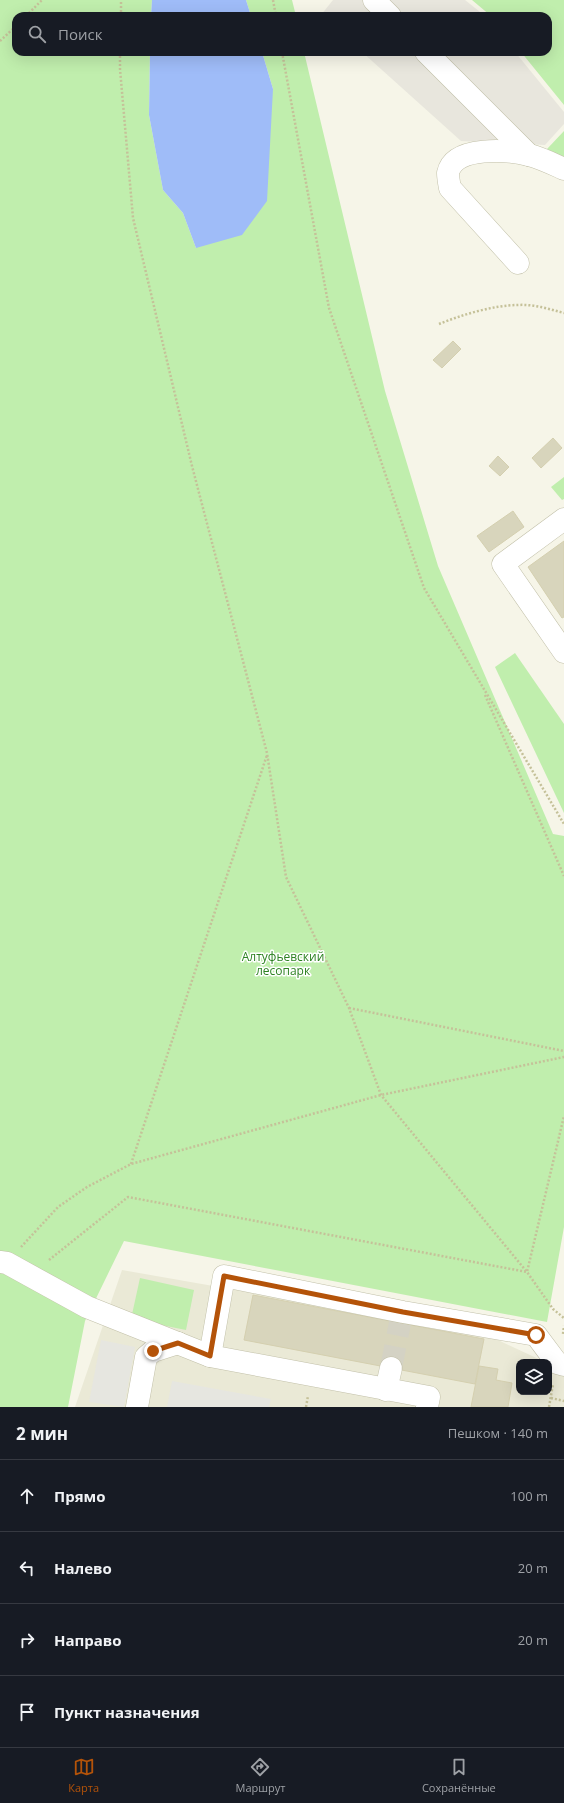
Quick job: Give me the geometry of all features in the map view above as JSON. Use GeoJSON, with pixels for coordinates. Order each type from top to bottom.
{"type":"FeatureCollection","features":[{"type":"Feature","properties":{"kind":"street"},"geometry":{"type":"LineString","coordinates":[[374,0],[386,12]]}},
{"type":"Feature","properties":{"kind":"street"},"geometry":{"type":"LineString","coordinates":[[430,56],[529,155]]}},
{"type":"Feature","properties":{"kind":"street"},"geometry":{"type":"LineString","coordinates":[[518,263],[450,188],[448,173],[454,160],[478,151],[493,151],[529,155],[564,169]]}},
{"type":"Feature","properties":{"kind":"street"},"geometry":{"type":"LineString","coordinates":[[564,519],[503,564],[564,652]]}},
{"type":"Feature","properties":{"kind":"street"},"geometry":{"type":"LineString","coordinates":[[3,1262],[87,1307],[210,1356],[429,1398],[427,1407]]}},
{"type":"Feature","properties":{"kind":"street"},"geometry":{"type":"LineString","coordinates":[[210,1356],[224,1276],[402,1318],[536,1335],[557,1363],[564,1365]]}},
{"type":"Feature","properties":{"kind":"street"},"geometry":{"type":"LineString","coordinates":[[137,1407],[146,1357],[153,1351],[178,1343]]}},
{"type":"Feature","properties":{"kind":"street"},"geometry":{"type":"LineString","coordinates":[[386,1390],[391,1368]]}},
{"type":"Feature","properties":{"kind":"path"},"geometry":{"type":"LineString","coordinates":[[30,12],[42,0]]}},
{"type":"Feature","properties":{"kind":"path"},"geometry":{"type":"LineString","coordinates":[[121,0],[121,12]]}},
{"type":"Feature","properties":{"kind":"path"},"geometry":{"type":"LineString","coordinates":[[273,0],[275,12]]}},
{"type":"Feature","properties":{"kind":"path"},"geometry":{"type":"LineString","coordinates":[[0,41],[12,30]]}},
{"type":"Feature","properties":{"kind":"path"},"geometry":{"type":"LineString","coordinates":[[120,56],[133,218],[192,466],[267,753],[286,877],[349,1008],[381,1096],[527,1272],[553,1309],[564,1318]]}},
{"type":"Feature","properties":{"kind":"path"},"geometry":{"type":"LineString","coordinates":[[283,56],[329,308],[424,588],[564,824]]}},
{"type":"Feature","properties":{"kind":"path"},"geometry":{"type":"LineString","coordinates":[[439,324],[460,316],[518,304],[540,307],[564,313]]}},
{"type":"Feature","properties":{"kind":"path"},"geometry":{"type":"LineString","coordinates":[[480,683],[564,876]]}},
{"type":"Feature","properties":{"kind":"path"},"geometry":{"type":"LineString","coordinates":[[131,1164],[267,753]]}},
{"type":"Feature","properties":{"kind":"path"},"geometry":{"type":"LineString","coordinates":[[349,1008],[564,1051]]}},
{"type":"Feature","properties":{"kind":"path"},"geometry":{"type":"LineString","coordinates":[[3,1262],[58,1207],[87,1187],[131,1164],[381,1096],[564,1056]]}},
{"type":"Feature","properties":{"kind":"path"},"geometry":{"type":"LineString","coordinates":[[527,1272],[564,1116]]}},
{"type":"Feature","properties":{"kind":"path"},"geometry":{"type":"LineString","coordinates":[[29,1276],[128,1197],[527,1272]]}},
{"type":"Feature","properties":{"kind":"path"},"geometry":{"type":"LineString","coordinates":[[551,1398],[564,1401]]}},
{"type":"Feature","properties":{"kind":"shaded area"},"geometry":{"type":"Polygon","coordinates":[[[333,0],[465,0],[480,12],[323,12],[333,0]]]}},
{"type":"Feature","properties":{"kind":"shaded area"},"geometry":{"type":"Polygon","coordinates":[[[366,56],[518,56],[564,112],[564,124],[545,145],[461,141],[366,56]]]}},
{"type":"Feature","properties":{"kind":"shaded area"},"geometry":{"type":"Polygon","coordinates":[[[122,1270],[483,1333],[539,1359],[516,1359],[516,1395],[552,1395],[552,1365],[564,1371],[564,1407],[75,1407],[122,1270]]]}},
{"type":"Feature","properties":{"kind":"shaded area"},"geometry":{"type":"Polygon","coordinates":[[[101,1340],[135,1347],[124,1407],[89,1402],[101,1340]]]}},
{"type":"Feature","properties":{"kind":"shaded area"},"geometry":{"type":"Polygon","coordinates":[[[172,1381],[271,1399],[269,1407],[167,1407],[172,1381]]]}},
{"type":"Feature","properties":{"kind":"green space","name":"Алтуфьевский лесопарк"},"geometry":{"type":"Polygon","coordinates":[[[0,0],[152,0],[151,12],[12,12],[12,56],[150,56],[149,115],[163,190],[183,213],[196,248],[273,89],[263,56],[305,56],[385,391],[438,566],[553,834],[564,836],[564,1227],[547,1322],[124,1241],[85,1321],[68,1407],[0,1407],[0,0]]]}},
{"type":"Feature","properties":{"kind":"green space"},"geometry":{"type":"Polygon","coordinates":[[[246,0],[292,0],[295,12],[250,12],[246,0]]]}},
{"type":"Feature","properties":{"kind":"green space"},"geometry":{"type":"Polygon","coordinates":[[[472,0],[564,0],[564,105],[524,56],[552,56],[552,12],[486,12],[472,0]]]}},
{"type":"Feature","properties":{"kind":"green space"},"geometry":{"type":"Polygon","coordinates":[[[564,131],[564,159],[547,149],[564,131]]]}},
{"type":"Feature","properties":{"kind":"green space"},"geometry":{"type":"Polygon","coordinates":[[[564,477],[564,499],[562,500],[551,487],[564,477]]]}},
{"type":"Feature","properties":{"kind":"green space"},"geometry":{"type":"Polygon","coordinates":[[[515,653],[564,724],[564,813],[495,667],[515,653]]]}},
{"type":"Feature","properties":{"kind":"green space"},"geometry":{"type":"Polygon","coordinates":[[[140,1278],[194,1290],[186,1330],[131,1319],[140,1278]]]}},
{"type":"Feature","properties":{"kind":"water"},"geometry":{"type":"Polygon","coordinates":[[[152,0],[246,0],[250,12],[151,12],[152,0]]]}},
{"type":"Feature","properties":{"kind":"water"},"geometry":{"type":"Polygon","coordinates":[[[150,56],[263,56],[273,89],[267,201],[242,235],[196,248],[183,213],[163,190],[149,115],[150,56]]]}},
{"type":"Feature","properties":{"kind":"building"},"geometry":{"type":"Polygon","coordinates":[[[453,341],[461,349],[442,368],[433,360],[453,341]]]}},
{"type":"Feature","properties":{"kind":"building"},"geometry":{"type":"Polygon","coordinates":[[[553,438],[562,448],[541,468],[532,458],[553,438]]]}},
{"type":"Feature","properties":{"kind":"building"},"geometry":{"type":"Polygon","coordinates":[[[498,456],[509,467],[500,476],[489,466],[498,456]]]}},
{"type":"Feature","properties":{"kind":"building"},"geometry":{"type":"Polygon","coordinates":[[[513,511],[524,527],[489,552],[477,536],[513,511]]]}},
{"type":"Feature","properties":{"kind":"building"},"geometry":{"type":"Polygon","coordinates":[[[564,541],[564,617],[562,618],[528,567],[564,541]]]}},
{"type":"Feature","properties":{"kind":"building"},"geometry":{"type":"Polygon","coordinates":[[[253,1295],[484,1339],[475,1384],[244,1340],[253,1295]]]}},
{"type":"Feature","properties":{"kind":"building"},"geometry":{"type":"Polygon","coordinates":[[[479,1366],[498,1369],[496,1380],[512,1383],[508,1407],[471,1407],[479,1366]]]}},
{"type":"Feature","properties":{"kind":"tunnel"},"geometry":{"type":"LineString","coordinates":[[391,1368],[400,1323]]}},
{"type":"Feature","properties":{"kind":"route"},"geometry":{"type":"LineString","coordinates":[[153,1351],[178,1343],[210,1356],[224,1276],[403,1312],[536,1335]]}}]}
